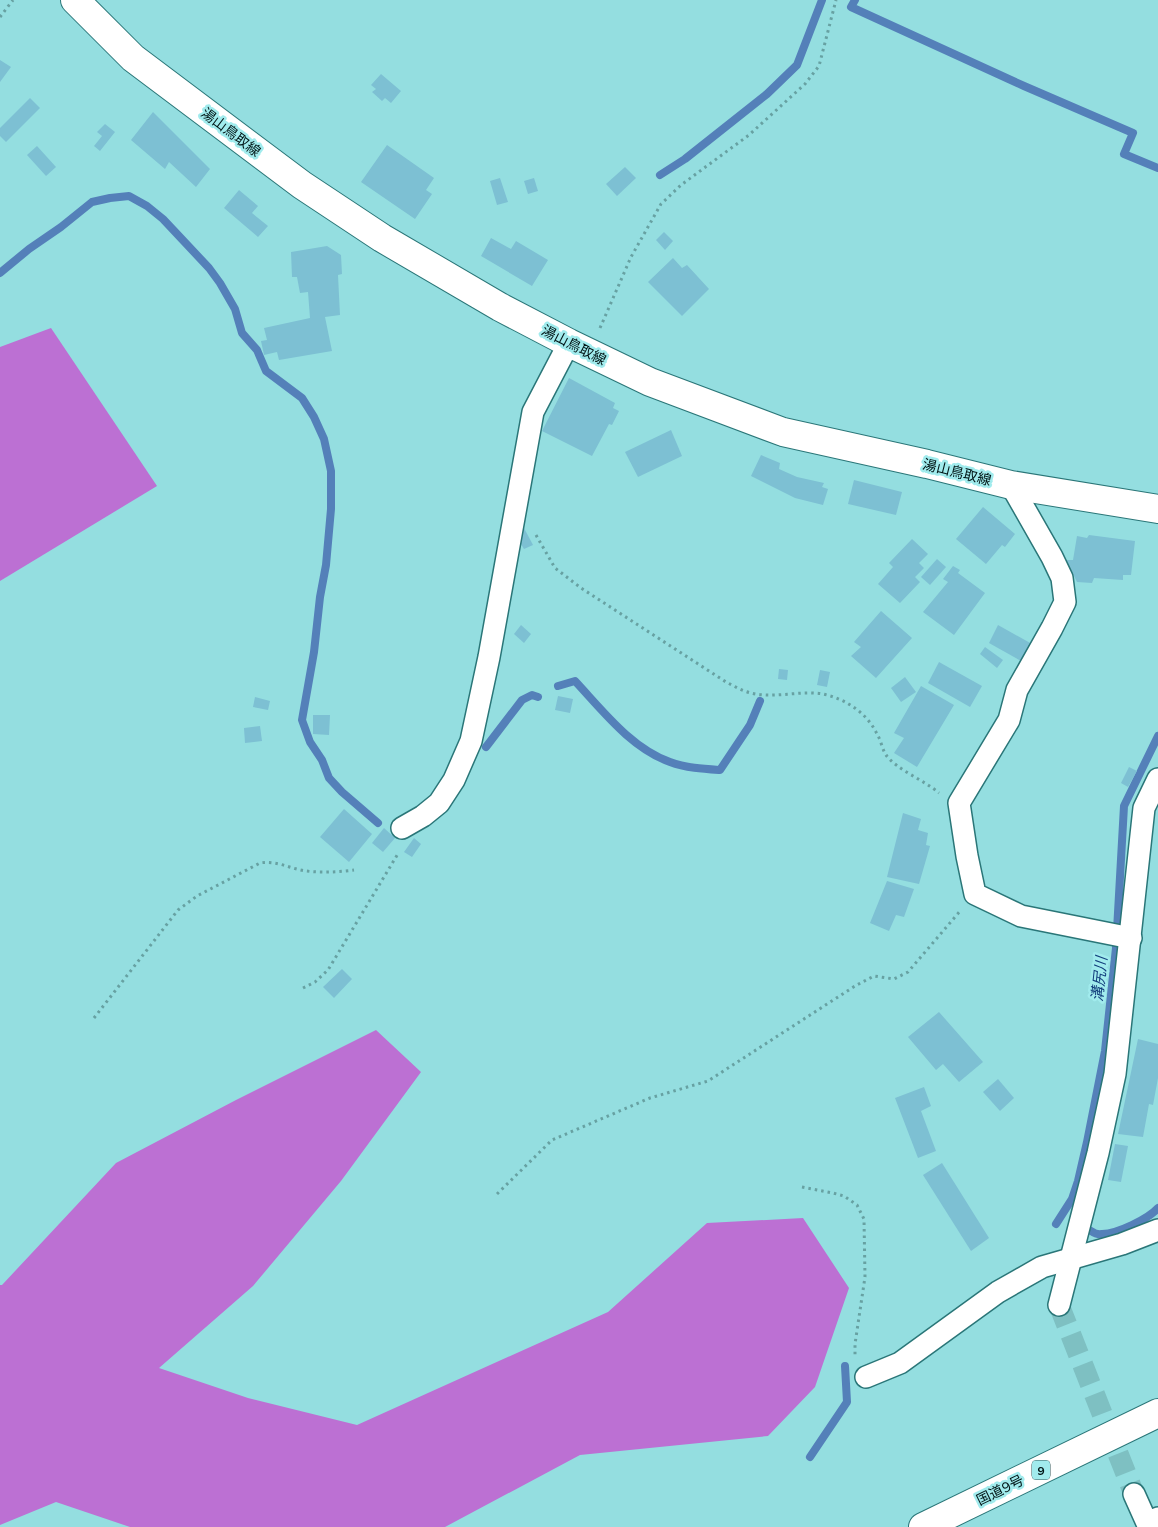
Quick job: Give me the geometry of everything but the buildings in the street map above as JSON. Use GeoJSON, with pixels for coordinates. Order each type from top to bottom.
{"type":"FeatureCollection","features":[{"type":"Feature","properties":{"kind":"main road","name":"湯山鳥取線"},"geometry":{"type":"LineString","coordinates":[[76,0],[133,58],[302,185],[399,248],[500,307],[579,349],[650,382],[783,432],[928,464],[1011,486],[1158,509]]}},
{"type":"Feature","properties":{"kind":"main road","name":"国道9号"},"geometry":{"type":"LineString","coordinates":[[923,1527],[1158,1413]]}},
{"type":"Feature","properties":{"kind":"street"},"geometry":{"type":"LineString","coordinates":[[404,827],[423,816],[439,803],[454,780],[471,741],[489,657],[533,412],[579,349]]}},
{"type":"Feature","properties":{"kind":"street"},"geometry":{"type":"LineString","coordinates":[[1011,486],[1062,578],[1065,602],[1017,690],[1009,720],[959,803],[975,894],[1021,916],[1130,938]]}},
{"type":"Feature","properties":{"kind":"street"},"geometry":{"type":"LineString","coordinates":[[1059,1305],[1098,1153],[1115,1074],[1144,808],[1158,779]]}},
{"type":"Feature","properties":{"kind":"street"},"geometry":{"type":"LineString","coordinates":[[866,1377],[900,1364],[998,1292],[1042,1267],[1122,1244],[1158,1230]]}},
{"type":"Feature","properties":{"kind":"street"},"geometry":{"type":"LineString","coordinates":[[1134,1494],[1147,1523],[1158,1518]]}},
{"type":"Feature","properties":{"kind":"path"},"geometry":{"type":"LineString","coordinates":[[0,17],[13,0]]}},
{"type":"Feature","properties":{"kind":"path"},"geometry":{"type":"LineString","coordinates":[[579,349],[661,204],[681,185],[749,135],[805,84],[819,66],[836,0]]}},
{"type":"Feature","properties":{"kind":"path"},"geometry":{"type":"LineString","coordinates":[[514,511],[525,518],[533,528],[555,568],[581,588],[726,682],[751,693],[823,694],[841,700],[862,713],[872,724],[886,755],[902,768],[934,788],[961,814]]}},
{"type":"Feature","properties":{"kind":"path"},"geometry":{"type":"LineString","coordinates":[[303,988],[315,982],[328,970],[404,844],[404,827]]}},
{"type":"Feature","properties":{"kind":"path"},"geometry":{"type":"LineString","coordinates":[[94,1018],[178,910],[197,896],[260,863],[269,862],[307,871],[337,872],[354,870]]}},
{"type":"Feature","properties":{"kind":"path"},"geometry":{"type":"LineString","coordinates":[[497,1194],[552,1140],[650,1098],[708,1081],[855,986],[874,976],[894,979],[908,972],[975,894]]}},
{"type":"Feature","properties":{"kind":"path"},"geometry":{"type":"LineString","coordinates":[[802,1187],[844,1196],[857,1205],[864,1219],[865,1277],[855,1344],[856,1366],[866,1377]]}},
{"type":"Feature","properties":{"kind":"shaded area"},"geometry":{"type":"Polygon","coordinates":[[[51,328],[157,486],[0,581],[0,347],[51,328]]]}},
{"type":"Feature","properties":{"kind":"shaded area"},"geometry":{"type":"Polygon","coordinates":[[[376,1030],[421,1072],[341,1181],[253,1286],[159,1368],[248,1398],[357,1425],[608,1312],[707,1223],[803,1218],[849,1288],[815,1387],[768,1436],[580,1455],[445,1527],[130,1527],[56,1502],[0,1525],[0,1285],[116,1163],[376,1030]]]}},
{"type":"Feature","properties":{"kind":"waterway"},"geometry":{"type":"LineString","coordinates":[[660,175],[685,159],[767,94],[797,65],[822,0]]}},
{"type":"Feature","properties":{"kind":"waterway"},"geometry":{"type":"LineString","coordinates":[[855,0],[851,7],[1024,86],[1133,133],[1124,154],[1158,168]]}},
{"type":"Feature","properties":{"kind":"waterway"},"geometry":{"type":"LineString","coordinates":[[0,273],[92,202],[129,196],[147,206],[163,219],[209,268],[235,309],[242,333],[257,350],[266,371],[302,398],[314,417],[324,439],[331,471],[331,509],[326,565],[302,720],[310,742],[322,760],[329,778],[342,792],[378,823]]}},
{"type":"Feature","properties":{"kind":"waterway"},"geometry":{"type":"LineString","coordinates":[[558,686],[575,681],[618,728],[656,756],[682,766],[720,770],[750,725],[760,701]]}},
{"type":"Feature","properties":{"kind":"waterway"},"geometry":{"type":"LineString","coordinates":[[486,747],[522,700],[532,695],[538,697]]}},
{"type":"Feature","properties":{"kind":"waterway","name":"溝尻川"},"geometry":{"type":"LineString","coordinates":[[1056,1224],[1072,1199],[1078,1181],[1105,1051],[1116,948],[1124,806],[1158,736]]}},
{"type":"Feature","properties":{"kind":"waterway"},"geometry":{"type":"LineString","coordinates":[[1091,1231],[1099,1234],[1124,1229],[1140,1221],[1158,1208]]}},
{"type":"Feature","properties":{"kind":"waterway"},"geometry":{"type":"LineString","coordinates":[[810,1457],[847,1402],[845,1366]]}},
{"type":"Feature","properties":{"kind":"tunnel"},"geometry":{"type":"LineString","coordinates":[[1059,1305],[1134,1494]]}}]}
